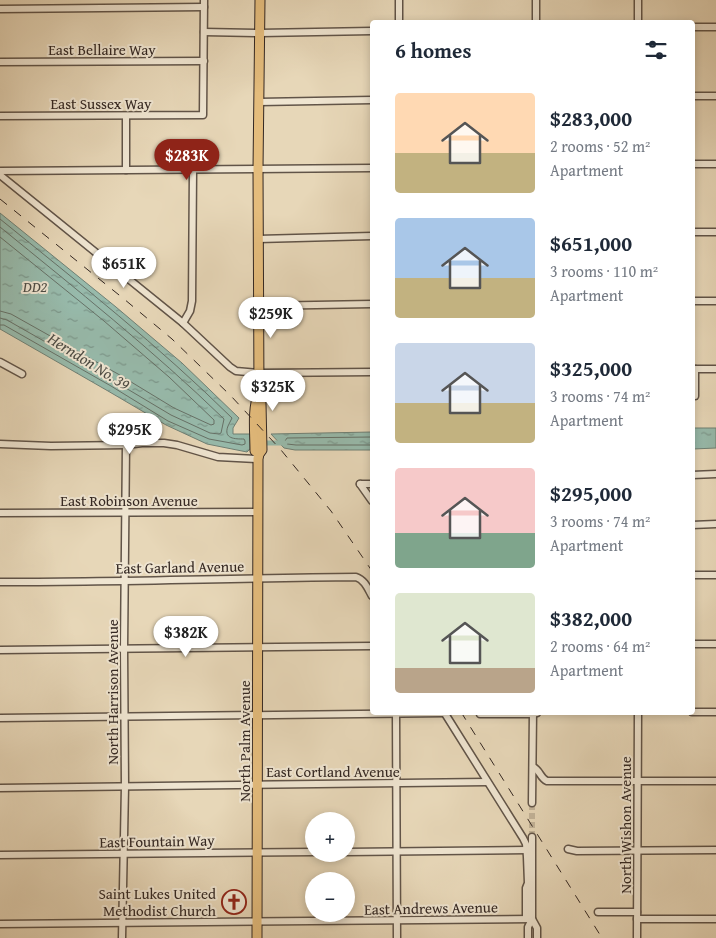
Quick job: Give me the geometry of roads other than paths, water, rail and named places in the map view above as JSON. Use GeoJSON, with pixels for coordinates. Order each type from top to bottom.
{"type":"FeatureCollection","features":[{"type":"Feature","properties":{"kind":"main road","name":"North Palm Avenue"},"geometry":{"type":"LineString","coordinates":[[257,938],[259,578],[258,435],[255,402],[259,392],[258,169],[260,0]]}},
{"type":"Feature","properties":{"kind":"street"},"geometry":{"type":"LineString","coordinates":[[399,0],[399,20]]}},
{"type":"Feature","properties":{"kind":"street"},"geometry":{"type":"LineString","coordinates":[[536,0],[536,20]]}},
{"type":"Feature","properties":{"kind":"street"},"geometry":{"type":"LineString","coordinates":[[638,0],[638,20]]}},
{"type":"Feature","properties":{"kind":"street"},"geometry":{"type":"LineString","coordinates":[[0,8],[204,3],[204,61]]}},
{"type":"Feature","properties":{"kind":"street"},"geometry":{"type":"LineString","coordinates":[[695,27],[716,27]]}},
{"type":"Feature","properties":{"kind":"street"},"geometry":{"type":"LineString","coordinates":[[204,32],[370,31]]}},
{"type":"Feature","properties":{"kind":"street","name":"East Bellaire Way"},"geometry":{"type":"LineString","coordinates":[[0,62],[204,61]]}},
{"type":"Feature","properties":{"kind":"street","name":"East Sussex Way"},"geometry":{"type":"LineString","coordinates":[[0,116],[203,115],[204,61]]}},
{"type":"Feature","properties":{"kind":"street"},"geometry":{"type":"LineString","coordinates":[[695,96],[716,96]]}},
{"type":"Feature","properties":{"kind":"street"},"geometry":{"type":"LineString","coordinates":[[259,102],[370,100]]}},
{"type":"Feature","properties":{"kind":"street"},"geometry":{"type":"LineString","coordinates":[[126,116],[126,170]]}},
{"type":"Feature","properties":{"kind":"street"},"geometry":{"type":"LineString","coordinates":[[695,164],[716,164]]}},
{"type":"Feature","properties":{"kind":"street"},"geometry":{"type":"LineString","coordinates":[[0,173],[370,168]]}},
{"type":"Feature","properties":{"kind":"street"},"geometry":{"type":"LineString","coordinates":[[183,322],[190,311],[192,301],[192,170]]}},
{"type":"Feature","properties":{"kind":"street"},"geometry":{"type":"LineString","coordinates":[[0,173],[183,322],[236,371],[259,373],[370,372]]}},
{"type":"Feature","properties":{"kind":"street"},"geometry":{"type":"LineString","coordinates":[[695,232],[716,232]]}},
{"type":"Feature","properties":{"kind":"street"},"geometry":{"type":"LineString","coordinates":[[258,239],[370,236]]}},
{"type":"Feature","properties":{"kind":"street"},"geometry":{"type":"LineString","coordinates":[[695,301],[716,301]]}},
{"type":"Feature","properties":{"kind":"street"},"geometry":{"type":"LineString","coordinates":[[259,306],[370,304]]}},
{"type":"Feature","properties":{"kind":"street"},"geometry":{"type":"LineString","coordinates":[[0,362],[22,374]]}},
{"type":"Feature","properties":{"kind":"street"},"geometry":{"type":"LineString","coordinates":[[695,369],[716,369]]}},
{"type":"Feature","properties":{"kind":"street"},"geometry":{"type":"LineString","coordinates":[[0,444],[51,446],[164,443],[218,457],[258,453]]}},
{"type":"Feature","properties":{"kind":"street","name":"North Harrison Avenue"},"geometry":{"type":"LineString","coordinates":[[122,938],[125,786],[126,445]]}},
{"type":"Feature","properties":{"kind":"street"},"geometry":{"type":"LineString","coordinates":[[695,475],[716,474]]}},
{"type":"Feature","properties":{"kind":"street"},"geometry":{"type":"LineString","coordinates":[[370,484],[360,484],[370,497]]}},
{"type":"Feature","properties":{"kind":"street","name":"East Robinson Avenue"},"geometry":{"type":"LineString","coordinates":[[0,513],[258,512]]}},
{"type":"Feature","properties":{"kind":"street"},"geometry":{"type":"LineString","coordinates":[[695,524],[716,524]]}},
{"type":"Feature","properties":{"kind":"street"},"geometry":{"type":"LineString","coordinates":[[695,575],[716,575]]}},
{"type":"Feature","properties":{"kind":"street","name":"East Garland Avenue"},"geometry":{"type":"LineString","coordinates":[[0,582],[125,582],[356,577],[360,578],[370,593]]}},
{"type":"Feature","properties":{"kind":"street"},"geometry":{"type":"LineString","coordinates":[[695,644],[716,644]]}},
{"type":"Feature","properties":{"kind":"street"},"geometry":{"type":"LineString","coordinates":[[0,650],[370,646]]}},
{"type":"Feature","properties":{"kind":"street"},"geometry":{"type":"LineString","coordinates":[[695,712],[716,712]]}},
{"type":"Feature","properties":{"kind":"street"},"geometry":{"type":"LineString","coordinates":[[0,718],[370,713]]}},
{"type":"Feature","properties":{"kind":"street"},"geometry":{"type":"LineString","coordinates":[[396,715],[397,938]]}},
{"type":"Feature","properties":{"kind":"street"},"geometry":{"type":"LineString","coordinates":[[445,715],[523,838],[527,850],[528,883],[532,896]]}},
{"type":"Feature","properties":{"kind":"street"},"geometry":{"type":"LineString","coordinates":[[532,803],[535,715]]}},
{"type":"Feature","properties":{"kind":"street","name":"North Wishon Avenue"},"geometry":{"type":"LineString","coordinates":[[637,938],[638,715]]}},
{"type":"Feature","properties":{"kind":"street"},"geometry":{"type":"LineString","coordinates":[[533,767],[547,781],[716,781]]}},
{"type":"Feature","properties":{"kind":"street","name":"East Cortland Avenue"},"geometry":{"type":"LineString","coordinates":[[0,788],[487,782]]}},
{"type":"Feature","properties":{"kind":"street"},"geometry":{"type":"LineString","coordinates":[[528,938],[532,896],[532,836]]}},
{"type":"Feature","properties":{"kind":"street"},"geometry":{"type":"LineString","coordinates":[[568,849],[577,851],[716,850]]}},
{"type":"Feature","properties":{"kind":"street"},"geometry":{"type":"LineString","coordinates":[[355,852],[527,850]]}},
{"type":"Feature","properties":{"kind":"street","name":"East Fountain Way"},"geometry":{"type":"LineString","coordinates":[[0,855],[305,852]]}},
{"type":"Feature","properties":{"kind":"street"},"geometry":{"type":"LineString","coordinates":[[528,883],[526,888],[529,919],[537,928],[537,938]]}},
{"type":"Feature","properties":{"kind":"street"},"geometry":{"type":"LineString","coordinates":[[598,912],[637,912]]}},
{"type":"Feature","properties":{"kind":"street","name":"East Andrews Avenue"},"geometry":{"type":"LineString","coordinates":[[0,924],[529,919]]}},
{"type":"Feature","properties":{"kind":"street"},"geometry":{"type":"LineString","coordinates":[[637,919],[716,919]]}},
{"type":"Feature","properties":{"kind":"water","name":"DD2"},"geometry":{"type":"Polygon","coordinates":[[[0,213],[182,363],[239,418],[233,428],[233,434],[250,434],[250,449],[247,452],[207,444],[166,425],[0,329],[0,213]]]}},
{"type":"Feature","properties":{"kind":"water"},"geometry":{"type":"Polygon","coordinates":[[[695,428],[716,428],[716,448],[695,449],[695,428]]]}},
{"type":"Feature","properties":{"kind":"water"},"geometry":{"type":"Polygon","coordinates":[[[370,432],[370,450],[295,450],[284,448],[271,434],[370,432]]]}},
{"type":"Feature","properties":{"kind":"waterway","name":"Herndon No. 39"},"geometry":{"type":"LineString","coordinates":[[266,443],[285,443]]}},
{"type":"Feature","properties":{"kind":"tunnel"},"geometry":{"type":"LineString","coordinates":[[532,803],[532,837]]}},
{"type":"Feature","properties":{"kind":"railway"},"geometry":{"type":"LineString","coordinates":[[0,199],[172,339],[231,396],[281,450],[331,511],[370,568]]}},
{"type":"Feature","properties":{"kind":"railway"},"geometry":{"type":"LineString","coordinates":[[463,715],[602,938]]}},
{"type":"Feature","properties":{"kind":"place","name":"Saint Lukes United Methodist Church"},"geometry":{"type":"Point","coordinates":[234,902]}}]}
